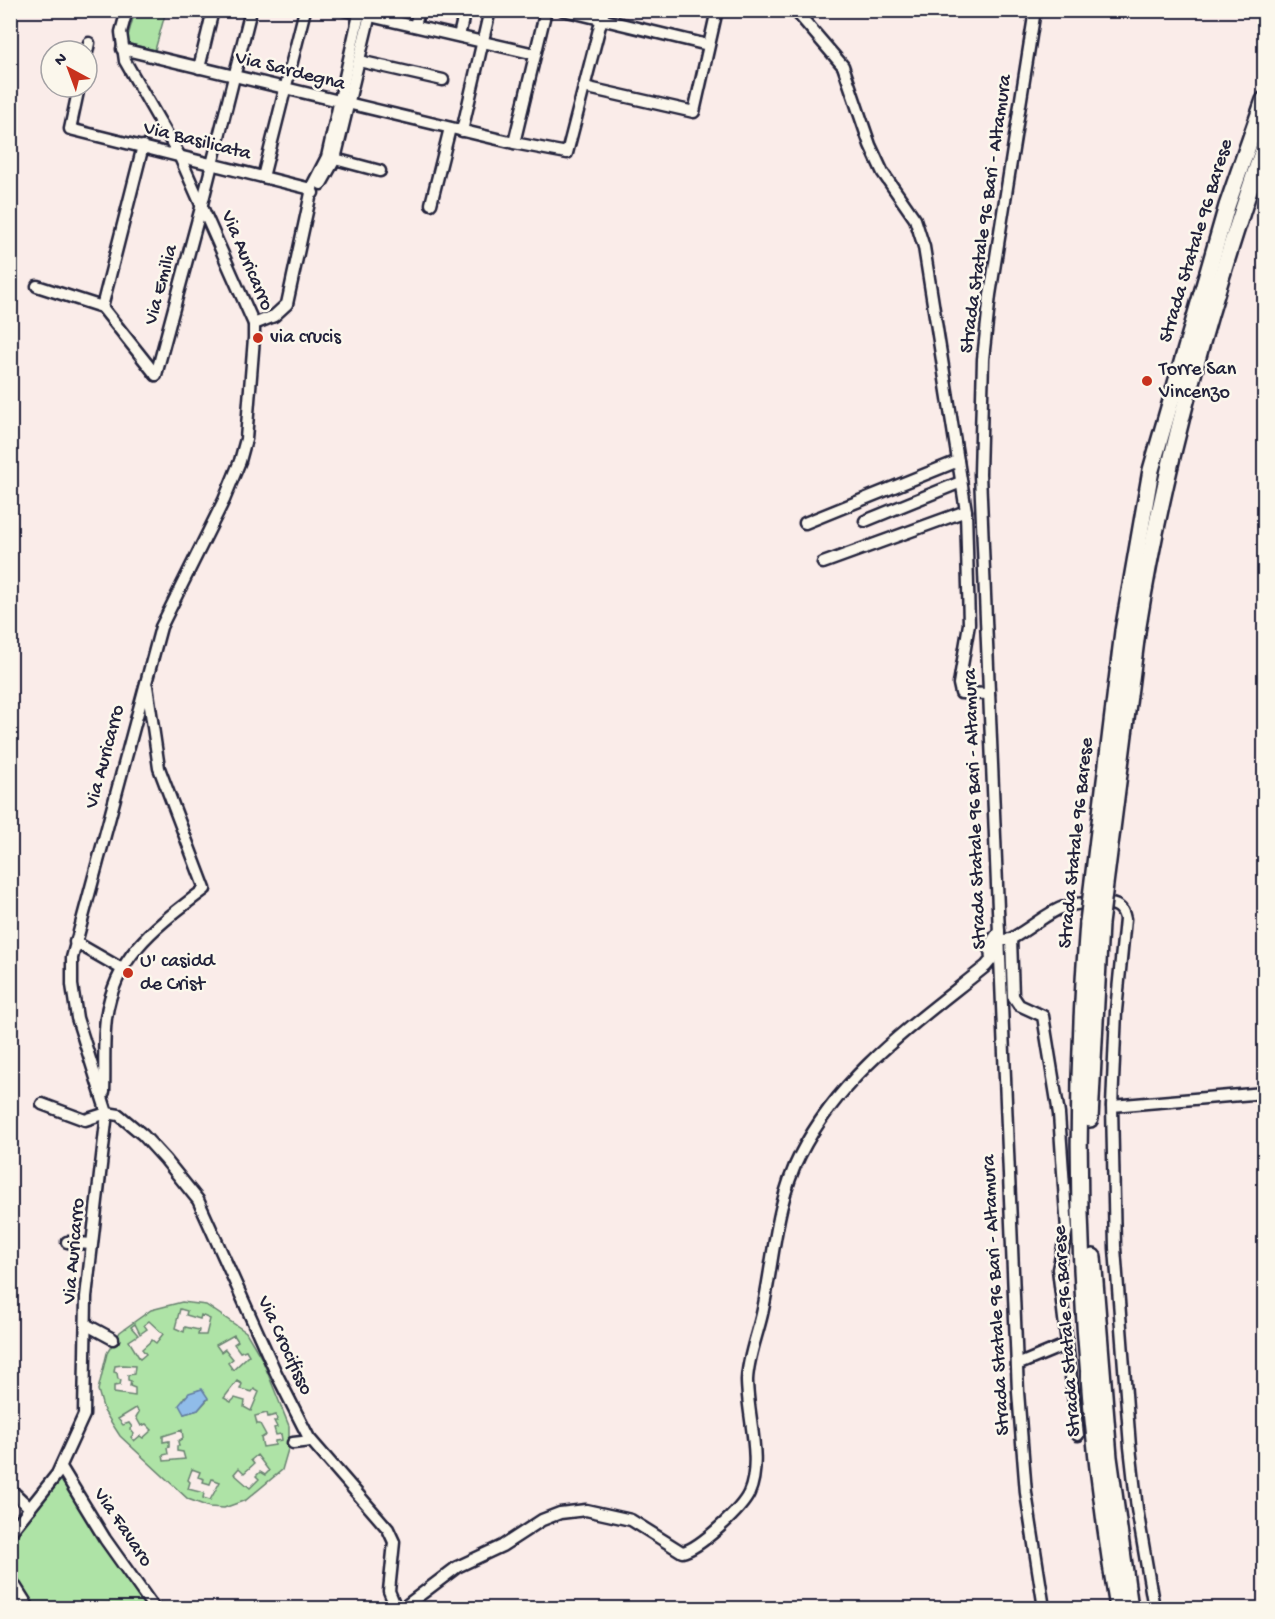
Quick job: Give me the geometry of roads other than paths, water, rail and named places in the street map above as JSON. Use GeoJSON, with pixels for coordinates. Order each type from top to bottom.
{"type":"FeatureCollection","features":[{"type":"Feature","properties":{"kind":"highway","name":"Strada Statale 96 Barese"},"geometry":{"type":"LineString","coordinates":[[1118,1608],[1094,1418],[1085,1317],[1080,1108],[1081,1008],[1094,923],[1151,470],[1227,206],[1264,100]]}},
{"type":"Feature","properties":{"kind":"highway","name":"Strada Statale 96 Barese"},"geometry":{"type":"LineString","coordinates":[[1130,632],[1165,478],[1223,265],[1264,147]]}},
{"type":"Feature","properties":{"kind":"highway"},"geometry":{"type":"LineString","coordinates":[[1250,189],[1264,166]]}},
{"type":"Feature","properties":{"kind":"highway","name":"Strada Statale 96 Barese"},"geometry":{"type":"LineString","coordinates":[[1094,923],[1089,1146],[1094,1266],[1109,1457],[1130,1608]]}},
{"type":"Feature","properties":{"kind":"street","name":"Via Auricarro"},"geometry":{"type":"LineString","coordinates":[[10,1533],[61,1467],[84,1416],[91,1244],[107,1113],[77,1018],[72,985],[75,942],[161,627],[224,500],[240,461],[246,439],[254,324],[179,155],[136,85],[122,50],[121,32],[128,10]]}},
{"type":"Feature","properties":{"kind":"street"},"geometry":{"type":"LineString","coordinates":[[199,68],[213,10]]}},
{"type":"Feature","properties":{"kind":"street","name":"Via Emilia"},"geometry":{"type":"LineString","coordinates":[[102,307],[156,375],[213,165],[250,10]]}},
{"type":"Feature","properties":{"kind":"street"},"geometry":{"type":"LineString","coordinates":[[263,177],[305,10]]}},
{"type":"Feature","properties":{"kind":"street"},"geometry":{"type":"LineString","coordinates":[[344,10],[535,54]]}},
{"type":"Feature","properties":{"kind":"street"},"geometry":{"type":"LineString","coordinates":[[415,26],[419,10]]}},
{"type":"Feature","properties":{"kind":"street"},"geometry":{"type":"LineString","coordinates":[[459,36],[465,10]]}},
{"type":"Feature","properties":{"kind":"street"},"geometry":{"type":"LineString","coordinates":[[462,131],[490,10]]}},
{"type":"Feature","properties":{"kind":"street"},"geometry":{"type":"LineString","coordinates":[[514,143],[546,10]]}},
{"type":"Feature","properties":{"kind":"street"},"geometry":{"type":"LineString","coordinates":[[563,10],[603,15],[708,45]]}},
{"type":"Feature","properties":{"kind":"street"},"geometry":{"type":"LineString","coordinates":[[603,15],[584,87],[694,112],[717,10]]}},
{"type":"Feature","properties":{"kind":"street"},"geometry":{"type":"LineString","coordinates":[[795,10],[843,66],[870,145],[883,173],[915,219],[924,247],[966,511],[969,624],[959,684],[961,693],[989,694]]}},
{"type":"Feature","properties":{"kind":"street","name":"Strada Statale 96 Bari - Altamura"},"geometry":{"type":"LineString","coordinates":[[1035,10],[990,296],[983,359],[980,474],[989,694],[1003,937],[1017,1365],[1026,1493],[1044,1608]]}},
{"type":"Feature","properties":{"kind":"street"},"geometry":{"type":"LineString","coordinates":[[254,324],[274,316],[287,304],[313,193],[313,184],[327,157],[359,61],[365,13]]}},
{"type":"Feature","properties":{"kind":"street"},"geometry":{"type":"LineString","coordinates":[[313,193],[335,159],[344,103],[365,13]]}},
{"type":"Feature","properties":{"kind":"street","name":"Via Sardegna"},"geometry":{"type":"LineString","coordinates":[[122,50],[462,131],[567,153],[584,87]]}},
{"type":"Feature","properties":{"kind":"street"},"geometry":{"type":"LineString","coordinates":[[359,61],[443,80]]}},
{"type":"Feature","properties":{"kind":"street","name":"Via Basilicata"},"geometry":{"type":"LineString","coordinates":[[77,99],[70,129],[307,188],[313,193]]}},
{"type":"Feature","properties":{"kind":"street"},"geometry":{"type":"LineString","coordinates":[[431,204],[450,128]]}},
{"type":"Feature","properties":{"kind":"street"},"geometry":{"type":"LineString","coordinates":[[37,286],[102,307],[143,146]]}},
{"type":"Feature","properties":{"kind":"street"},"geometry":{"type":"LineString","coordinates":[[335,159],[380,171]]}},
{"type":"Feature","properties":{"kind":"street"},"geometry":{"type":"LineString","coordinates":[[805,523],[958,461]]}},
{"type":"Feature","properties":{"kind":"street"},"geometry":{"type":"LineString","coordinates":[[865,521],[961,482]]}},
{"type":"Feature","properties":{"kind":"street"},"geometry":{"type":"LineString","coordinates":[[823,563],[966,511]]}},
{"type":"Feature","properties":{"kind":"street"},"geometry":{"type":"LineString","coordinates":[[104,1101],[106,1017],[122,969],[143,939],[205,889],[159,768],[147,678]]}},
{"type":"Feature","properties":{"kind":"street"},"geometry":{"type":"LineString","coordinates":[[403,1608],[457,1567],[502,1546],[542,1520],[560,1512],[586,1510],[631,1520],[682,1552],[692,1550],[701,1543],[744,1501],[750,1491],[753,1475],[748,1365],[762,1313],[786,1186],[800,1155],[819,1122],[865,1065],[986,966],[991,960],[990,944],[1067,904],[1079,901],[1111,903],[1124,912],[1125,931],[1116,1011],[1112,1106],[1115,1248],[1130,1447],[1137,1509],[1155,1608]]}},
{"type":"Feature","properties":{"kind":"street"},"geometry":{"type":"LineString","coordinates":[[1003,937],[1013,996],[1018,1005],[1043,1016],[1059,1114],[1067,1230],[1058,1269],[1065,1346],[1078,1436]]}},
{"type":"Feature","properties":{"kind":"street"},"geometry":{"type":"LineString","coordinates":[[75,942],[122,969]]}},
{"type":"Feature","properties":{"kind":"street"},"geometry":{"type":"LineString","coordinates":[[1112,1106],[1264,1093]]}},
{"type":"Feature","properties":{"kind":"street"},"geometry":{"type":"LineString","coordinates":[[42,1104],[85,1120],[107,1113]]}},
{"type":"Feature","properties":{"kind":"street","name":"Via Crocifisso"},"geometry":{"type":"LineString","coordinates":[[107,1113],[119,1115],[143,1135],[198,1200],[276,1373],[311,1441],[388,1529],[394,1542],[389,1591],[396,1608]]}},
{"type":"Feature","properties":{"kind":"street"},"geometry":{"type":"LineString","coordinates":[[67,1242],[91,1244]]}},
{"type":"Feature","properties":{"kind":"street"},"geometry":{"type":"LineString","coordinates":[[87,1325],[113,1339]]}},
{"type":"Feature","properties":{"kind":"street"},"geometry":{"type":"LineString","coordinates":[[1017,1365],[1065,1346]]}},
{"type":"Feature","properties":{"kind":"street"},"geometry":{"type":"LineString","coordinates":[[293,1443],[311,1441]]}},
{"type":"Feature","properties":{"kind":"street","name":"Via Favaro"},"geometry":{"type":"LineString","coordinates":[[61,1467],[105,1539],[154,1608]]}},
{"type":"Feature","properties":{"kind":"street"},"geometry":{"type":"LineString","coordinates":[[10,1489],[30,1508]]}},
{"type":"Feature","properties":{"kind":"street"},"geometry":{"type":"LineString","coordinates":[[10,1578],[28,1608]]}},
{"type":"Feature","properties":{"kind":"water"},"geometry":{"type":"Polygon","coordinates":[[[202,1389],[208,1398],[198,1410],[184,1414],[179,1405],[189,1393],[202,1389]]]}},
{"type":"Feature","properties":{"kind":"place","name":"via crucis"},"geometry":{"type":"Point","coordinates":[258,338]}},
{"type":"Feature","properties":{"kind":"place","name":"Torre San Vincenzo"},"geometry":{"type":"Point","coordinates":[1147,381]}},
{"type":"Feature","properties":{"kind":"place","name":"U' casidd de Crist"},"geometry":{"type":"Point","coordinates":[128,973]}}]}
